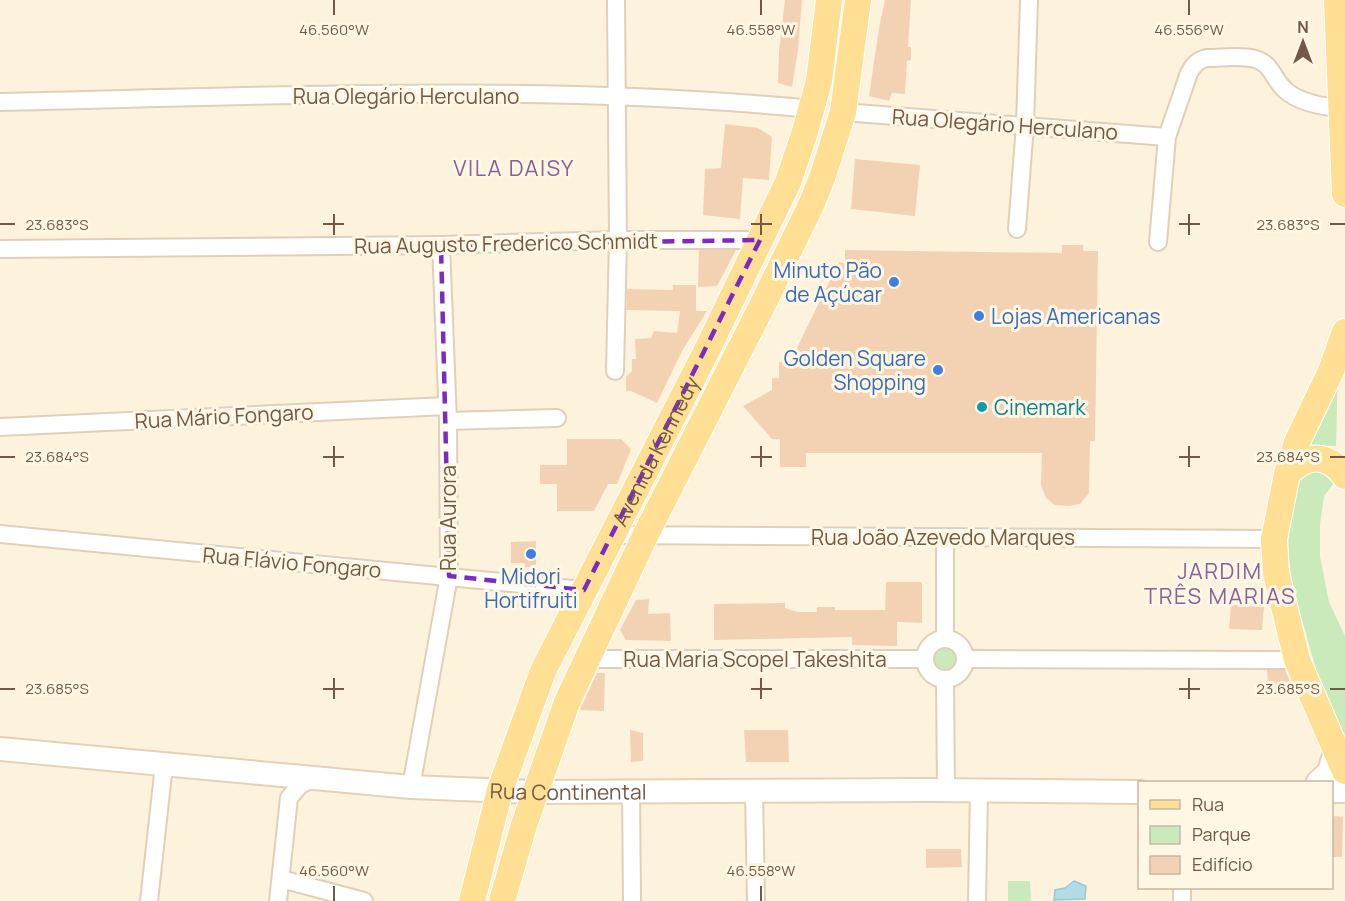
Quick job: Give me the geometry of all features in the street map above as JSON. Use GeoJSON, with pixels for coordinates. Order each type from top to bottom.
{"type":"FeatureCollection","features":[{"type":"Feature","properties":{"kind":"main road","name":"Avenida Kennedy"},"geometry":{"type":"LineString","coordinates":[[472,901],[500,790],[534,692],[708,348],[788,182],[812,109],[824,52],[829,0]]}},
{"type":"Feature","properties":{"kind":"main road","name":"Avenida Kennedy"},"geometry":{"type":"LineString","coordinates":[[502,901],[513,859],[560,718],[586,659],[645,536],[812,204],[843,112],[858,0]]}},
{"type":"Feature","properties":{"kind":"main road"},"geometry":{"type":"LineString","coordinates":[[1337,0],[1345,194]]}},
{"type":"Feature","properties":{"kind":"main road"},"geometry":{"type":"LineString","coordinates":[[1340,762],[1297,660],[1276,573],[1274,539],[1287,474],[1297,442],[1331,371],[1345,332]]}},
{"type":"Feature","properties":{"kind":"main road"},"geometry":{"type":"LineString","coordinates":[[1287,474],[1300,462],[1317,458],[1332,462],[1345,476]]}},
{"type":"Feature","properties":{"kind":"street"},"geometry":{"type":"LineString","coordinates":[[615,371],[618,240],[616,0]]}},
{"type":"Feature","properties":{"kind":"street"},"geometry":{"type":"LineString","coordinates":[[1017,229],[1025,125],[1029,0]]}},
{"type":"Feature","properties":{"kind":"street"},"geometry":{"type":"LineString","coordinates":[[1158,242],[1167,137],[1192,68],[1200,60],[1207,58],[1256,59],[1270,68],[1282,87],[1289,93],[1312,103],[1341,108]]}},
{"type":"Feature","properties":{"kind":"street","name":"Rua Olegário Herculano"},"geometry":{"type":"LineString","coordinates":[[0,102],[415,94],[617,96],[812,109]]}},
{"type":"Feature","properties":{"kind":"street","name":"Rua Olegário Herculano"},"geometry":{"type":"LineString","coordinates":[[843,112],[1167,137]]}},
{"type":"Feature","properties":{"kind":"street","name":"Rua Augusto Frederico Schmidt"},"geometry":{"type":"LineString","coordinates":[[0,249],[760,240]]}},
{"type":"Feature","properties":{"kind":"street","name":"Rua Aurora"},"geometry":{"type":"LineString","coordinates":[[411,787],[449,576],[448,413],[441,245]]}},
{"type":"Feature","properties":{"kind":"street","name":"Rua Mário Fongaro"},"geometry":{"type":"LineString","coordinates":[[0,427],[448,413],[557,418]]}},
{"type":"Feature","properties":{"kind":"street","name":"Rua Flávio Fongaro"},"geometry":{"type":"LineString","coordinates":[[0,534],[584,590]]}},
{"type":"Feature","properties":{"kind":"street","name":"Rua João Azevedo Marques"},"geometry":{"type":"LineString","coordinates":[[612,535],[1274,539]]}},
{"type":"Feature","properties":{"kind":"street"},"geometry":{"type":"LineString","coordinates":[[945,537],[945,638]]}},
{"type":"Feature","properties":{"kind":"street"},"geometry":{"type":"LineString","coordinates":[[945,638],[951,639],[962,647],[966,659],[962,671],[945,679],[929,671],[925,659],[928,647],[938,639],[945,638]]}},
{"type":"Feature","properties":{"kind":"street","name":"Rua Maria Scopel Takeshita"},"geometry":{"type":"LineString","coordinates":[[586,659],[925,659]]}},
{"type":"Feature","properties":{"kind":"street"},"geometry":{"type":"LineString","coordinates":[[966,659],[1297,660]]}},
{"type":"Feature","properties":{"kind":"street"},"geometry":{"type":"LineString","coordinates":[[945,679],[946,790]]}},
{"type":"Feature","properties":{"kind":"street","name":"Rua Continental"},"geometry":{"type":"LineString","coordinates":[[0,749],[411,787],[535,792],[946,790],[1138,792]]}},
{"type":"Feature","properties":{"kind":"street"},"geometry":{"type":"LineString","coordinates":[[1320,781],[1340,762]]}},
{"type":"Feature","properties":{"kind":"street"},"geometry":{"type":"LineString","coordinates":[[149,901],[164,765]]}},
{"type":"Feature","properties":{"kind":"street"},"geometry":{"type":"LineString","coordinates":[[270,775],[289,798]]}},
{"type":"Feature","properties":{"kind":"street"},"geometry":{"type":"LineString","coordinates":[[278,901],[289,798],[300,785],[312,779]]}},
{"type":"Feature","properties":{"kind":"street"},"geometry":{"type":"LineString","coordinates":[[631,791],[632,901]]}},
{"type":"Feature","properties":{"kind":"street"},"geometry":{"type":"LineString","coordinates":[[754,791],[756,901]]}},
{"type":"Feature","properties":{"kind":"street"},"geometry":{"type":"LineString","coordinates":[[977,901],[979,791]]}},
{"type":"Feature","properties":{"kind":"street"},"geometry":{"type":"LineString","coordinates":[[281,879],[364,901]]}},
{"type":"Feature","properties":{"kind":"highlighted area"},"geometry":{"type":"Polygon","coordinates":[[[760,240],[584,590],[449,576],[441,245],[760,240]]]}},
{"type":"Feature","properties":{"kind":"green space"},"geometry":{"type":"Polygon","coordinates":[[[1338,368],[1336,446],[1303,445],[1338,368]]]}},
{"type":"Feature","properties":{"kind":"green space"},"geometry":{"type":"Polygon","coordinates":[[[1322,470],[1331,477],[1334,483],[1324,496],[1320,525],[1320,556],[1329,602],[1345,636],[1345,743],[1322,691],[1293,587],[1288,553],[1289,525],[1299,477],[1307,472],[1322,470]]]}},
{"type":"Feature","properties":{"kind":"green space"},"geometry":{"type":"Polygon","coordinates":[[[945,643],[956,648],[961,659],[956,670],[945,675],[934,670],[929,659],[934,648],[945,643]]]}},
{"type":"Feature","properties":{"kind":"green space"},"geometry":{"type":"Polygon","coordinates":[[[1008,881],[1030,881],[1031,901],[1008,901],[1008,881]]]}},
{"type":"Feature","properties":{"kind":"water"},"geometry":{"type":"Polygon","coordinates":[[[1074,881],[1086,886],[1085,899],[1054,900],[1055,890],[1065,888],[1074,881]]]}},
{"type":"Feature","properties":{"kind":"building"},"geometry":{"type":"Polygon","coordinates":[[[785,0],[802,0],[792,87],[778,83],[785,0]]]}},
{"type":"Feature","properties":{"kind":"building"},"geometry":{"type":"Polygon","coordinates":[[[885,0],[911,0],[908,47],[911,47],[911,60],[907,61],[905,94],[892,93],[889,101],[869,96],[885,0]]]}},
{"type":"Feature","properties":{"kind":"building"},"geometry":{"type":"Polygon","coordinates":[[[725,124],[758,128],[772,137],[769,180],[743,178],[740,219],[703,215],[705,169],[721,168],[725,124]]]}},
{"type":"Feature","properties":{"kind":"building"},"geometry":{"type":"Polygon","coordinates":[[[855,159],[920,165],[915,216],[851,209],[855,159]]]}},
{"type":"Feature","properties":{"kind":"building","name":"Golden Square Shopping"},"geometry":{"type":"Polygon","coordinates":[[[1062,245],[1083,245],[1083,251],[1098,251],[1095,441],[1090,441],[1089,493],[1080,504],[1055,505],[1046,498],[1041,485],[1042,453],[806,453],[806,467],[780,467],[780,439],[772,439],[743,406],[772,390],[772,378],[779,378],[779,362],[790,362],[839,262],[845,263],[845,250],[1062,253],[1062,245]]]}},
{"type":"Feature","properties":{"kind":"building"},"geometry":{"type":"Polygon","coordinates":[[[699,250],[736,250],[717,286],[698,287],[699,250]]]}},
{"type":"Feature","properties":{"kind":"building"},"geometry":{"type":"Polygon","coordinates":[[[673,285],[696,285],[696,311],[707,311],[682,351],[657,403],[631,391],[626,391],[626,377],[632,371],[632,359],[636,359],[635,339],[651,338],[654,331],[677,333],[680,311],[627,310],[627,289],[673,290],[673,285]]]}},
{"type":"Feature","properties":{"kind":"building"},"geometry":{"type":"Polygon","coordinates":[[[567,439],[621,439],[631,449],[617,484],[608,484],[594,511],[557,511],[557,484],[540,484],[540,465],[567,465],[567,439]]]}},
{"type":"Feature","properties":{"kind":"building"},"geometry":{"type":"Polygon","coordinates":[[[536,541],[536,567],[525,567],[525,563],[511,563],[511,542],[536,541]]]}},
{"type":"Feature","properties":{"kind":"building"},"geometry":{"type":"Polygon","coordinates":[[[886,582],[922,582],[922,623],[897,622],[897,646],[852,645],[852,637],[714,640],[714,604],[785,603],[785,608],[798,612],[817,612],[817,607],[835,607],[835,610],[885,610],[886,582]]]}},
{"type":"Feature","properties":{"kind":"building"},"geometry":{"type":"Polygon","coordinates":[[[649,599],[648,614],[670,613],[671,641],[626,640],[620,630],[636,600],[649,599]]]}},
{"type":"Feature","properties":{"kind":"building"},"geometry":{"type":"Polygon","coordinates":[[[1231,605],[1264,607],[1262,630],[1229,629],[1231,605]]]}},
{"type":"Feature","properties":{"kind":"building"},"geometry":{"type":"Polygon","coordinates":[[[1267,670],[1285,670],[1295,693],[1275,696],[1274,686],[1268,684],[1267,670]]]}},
{"type":"Feature","properties":{"kind":"building"},"geometry":{"type":"Polygon","coordinates":[[[597,673],[605,673],[604,711],[580,710],[597,673]]]}},
{"type":"Feature","properties":{"kind":"building"},"geometry":{"type":"Polygon","coordinates":[[[630,730],[643,733],[643,761],[631,762],[630,730]]]}},
{"type":"Feature","properties":{"kind":"building"},"geometry":{"type":"Polygon","coordinates":[[[744,730],[788,730],[789,762],[746,762],[744,730]]]}},
{"type":"Feature","properties":{"kind":"building"},"geometry":{"type":"Polygon","coordinates":[[[1333,816],[1343,817],[1342,857],[1333,857],[1333,816]]]}},
{"type":"Feature","properties":{"kind":"building"},"geometry":{"type":"Polygon","coordinates":[[[926,849],[961,849],[962,867],[926,868],[926,849]]]}},
{"type":"Feature","properties":{"kind":"place","name":"Minuto Pão de Açúcar"},"geometry":{"type":"Point","coordinates":[894,282]}},
{"type":"Feature","properties":{"kind":"place","name":"Lojas Americanas"},"geometry":{"type":"Point","coordinates":[979,316]}},
{"type":"Feature","properties":{"kind":"place","name":"Golden Square Shopping"},"geometry":{"type":"Point","coordinates":[938,370]}},
{"type":"Feature","properties":{"kind":"place","name":"Cinemark"},"geometry":{"type":"Point","coordinates":[982,407]}},
{"type":"Feature","properties":{"kind":"place","name":"Midori Hortifruiti"},"geometry":{"type":"Point","coordinates":[531,554]}},
{"type":"Feature","properties":{"kind":"district","name":"VILA DAISY"},"geometry":{"type":"Point","coordinates":[514,168]}},
{"type":"Feature","properties":{"kind":"district","name":"JARDIM TRÊS MARIAS"},"geometry":{"type":"Point","coordinates":[1220,584]}}]}
